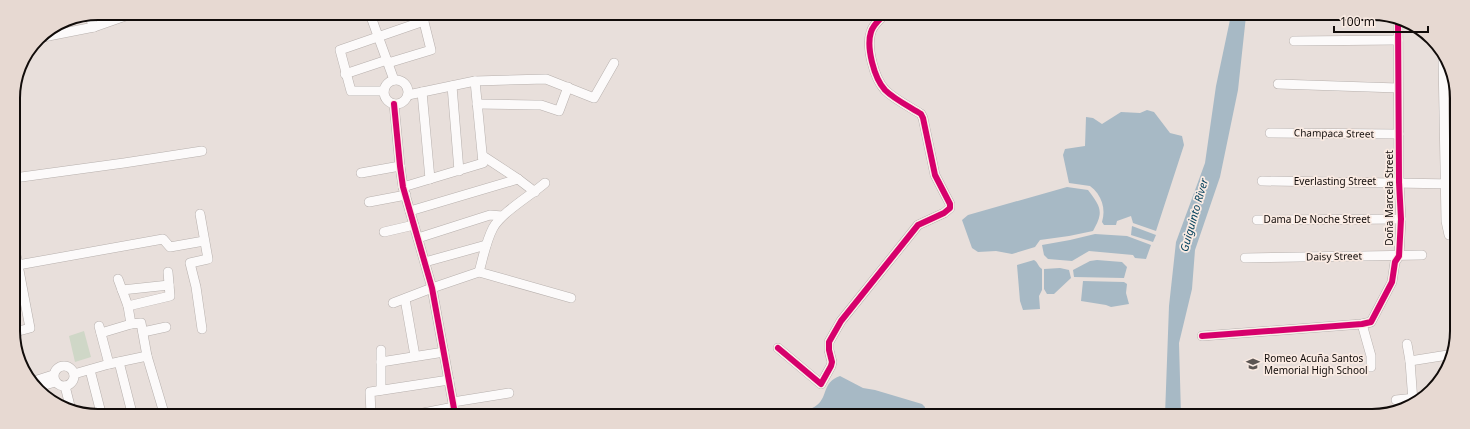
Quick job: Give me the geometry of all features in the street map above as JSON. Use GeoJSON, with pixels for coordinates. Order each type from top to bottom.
{"type":"FeatureCollection","features":[{"type":"Feature","properties":{"kind":"street"},"geometry":{"type":"LineString","coordinates":[[52,35],[94,26],[112,20]]}},
{"type":"Feature","properties":{"kind":"street"},"geometry":{"type":"LineString","coordinates":[[373,20],[394,80]]}},
{"type":"Feature","properties":{"kind":"street"},"geometry":{"type":"LineString","coordinates":[[384,91],[351,91],[345,74],[340,50],[379,37],[416,20]]}},
{"type":"Feature","properties":{"kind":"street"},"geometry":{"type":"LineString","coordinates":[[345,74],[387,61],[431,50],[424,20]]}},
{"type":"Feature","properties":{"kind":"street"},"geometry":{"type":"LineString","coordinates":[[778,348],[820,384],[831,366],[832,362],[829,342],[841,320],[918,225],[944,213],[950,208],[950,204],[935,175],[923,118],[920,114],[886,90],[881,84],[874,68],[869,40],[871,30],[880,20]]}},
{"type":"Feature","properties":{"kind":"street"},"geometry":{"type":"LineString","coordinates":[[92,21],[94,26]]}},
{"type":"Feature","properties":{"kind":"street","name":"Doña Marcela Street"},"geometry":{"type":"LineString","coordinates":[[1362,324],[1371,322],[1392,282],[1395,262],[1399,256],[1401,219],[1398,134],[1398,25]]}},
{"type":"Feature","properties":{"kind":"street"},"geometry":{"type":"LineString","coordinates":[[1294,41],[1398,40]]}},
{"type":"Feature","properties":{"kind":"street"},"geometry":{"type":"LineString","coordinates":[[408,95],[406,85],[400,81],[394,80],[387,84],[384,91],[388,101],[394,104],[401,103],[408,95],[475,82],[546,79],[594,98],[614,63]]}},
{"type":"Feature","properties":{"kind":"street"},"geometry":{"type":"LineString","coordinates":[[1443,67],[1450,183],[1446,221],[1449,235]]}},
{"type":"Feature","properties":{"kind":"street"},"geometry":{"type":"LineString","coordinates":[[369,202],[405,191],[430,179],[483,163],[475,82]]}},
{"type":"Feature","properties":{"kind":"street"},"geometry":{"type":"LineString","coordinates":[[1278,84],[1398,88]]}},
{"type":"Feature","properties":{"kind":"street"},"geometry":{"type":"LineString","coordinates":[[452,86],[459,171]]}},
{"type":"Feature","properties":{"kind":"street"},"geometry":{"type":"LineString","coordinates":[[478,104],[535,104],[558,111],[568,87]]}},
{"type":"Feature","properties":{"kind":"street"},"geometry":{"type":"LineString","coordinates":[[422,92],[430,179]]}},
{"type":"Feature","properties":{"kind":"street"},"geometry":{"type":"LineString","coordinates":[[394,104],[400,166],[410,211],[432,288],[454,408],[509,393]]}},
{"type":"Feature","properties":{"kind":"street","name":"Champaca Street"},"geometry":{"type":"LineString","coordinates":[[1270,133],[1398,134]]}},
{"type":"Feature","properties":{"kind":"street"},"geometry":{"type":"LineString","coordinates":[[20,177],[202,151]]}},
{"type":"Feature","properties":{"kind":"street"},"geometry":{"type":"LineString","coordinates":[[483,156],[535,192]]}},
{"type":"Feature","properties":{"kind":"street"},"geometry":{"type":"LineString","coordinates":[[361,173],[400,166]]}},
{"type":"Feature","properties":{"kind":"street"},"geometry":{"type":"LineString","coordinates":[[410,211],[518,180]]}},
{"type":"Feature","properties":{"kind":"street","name":"Everlasting Street"},"geometry":{"type":"LineString","coordinates":[[1262,181],[1450,183]]}},
{"type":"Feature","properties":{"kind":"street"},"geometry":{"type":"LineString","coordinates":[[478,272],[493,227],[502,216],[545,183]]}},
{"type":"Feature","properties":{"kind":"street"},"geometry":{"type":"LineString","coordinates":[[200,214],[208,259],[190,263],[196,287],[202,329]]}},
{"type":"Feature","properties":{"kind":"street"},"geometry":{"type":"LineString","coordinates":[[418,238],[490,215],[502,216]]}},
{"type":"Feature","properties":{"kind":"street","name":"Dama De Noche Street"},"geometry":{"type":"LineString","coordinates":[[1257,220],[1401,219]]}},
{"type":"Feature","properties":{"kind":"street"},"geometry":{"type":"LineString","coordinates":[[384,232],[414,225]]}},
{"type":"Feature","properties":{"kind":"street"},"geometry":{"type":"LineString","coordinates":[[20,265],[163,239],[170,247],[204,241]]}},
{"type":"Feature","properties":{"kind":"street"},"geometry":{"type":"LineString","coordinates":[[425,262],[486,245]]}},
{"type":"Feature","properties":{"kind":"street","name":"Daisy Street"},"geometry":{"type":"LineString","coordinates":[[1246,258],[1422,255]]}},
{"type":"Feature","properties":{"kind":"street"},"geometry":{"type":"LineString","coordinates":[[128,306],[170,296],[168,272]]}},
{"type":"Feature","properties":{"kind":"street"},"geometry":{"type":"LineString","coordinates":[[393,303],[478,272],[571,298]]}},
{"type":"Feature","properties":{"kind":"street"},"geometry":{"type":"LineString","coordinates":[[20,276],[30,328],[20,330]]}},
{"type":"Feature","properties":{"kind":"street"},"geometry":{"type":"LineString","coordinates":[[118,279],[128,306],[131,324]]}},
{"type":"Feature","properties":{"kind":"street"},"geometry":{"type":"LineString","coordinates":[[122,290],[169,285]]}},
{"type":"Feature","properties":{"kind":"street"},"geometry":{"type":"LineString","coordinates":[[405,299],[415,356]]}},
{"type":"Feature","properties":{"kind":"street"},"geometry":{"type":"LineString","coordinates":[[108,364],[100,330],[141,323],[147,356],[163,409]]}},
{"type":"Feature","properties":{"kind":"street"},"geometry":{"type":"LineString","coordinates":[[1202,336],[1362,324],[1371,356],[1371,367]]}},
{"type":"Feature","properties":{"kind":"street"},"geometry":{"type":"LineString","coordinates":[[143,332],[166,327]]}},
{"type":"Feature","properties":{"kind":"street"},"geometry":{"type":"LineString","coordinates":[[1407,344],[1413,398]]}},
{"type":"Feature","properties":{"kind":"street"},"geometry":{"type":"LineString","coordinates":[[381,350],[381,390]]}},
{"type":"Feature","properties":{"kind":"street"},"geometry":{"type":"LineString","coordinates":[[381,362],[444,352]]}},
{"type":"Feature","properties":{"kind":"street"},"geometry":{"type":"LineString","coordinates":[[1410,361],[1446,355]]}},
{"type":"Feature","properties":{"kind":"street"},"geometry":{"type":"LineString","coordinates":[[74,374],[108,364],[147,356]]}},
{"type":"Feature","properties":{"kind":"street"},"geometry":{"type":"LineString","coordinates":[[119,362],[131,409]]}},
{"type":"Feature","properties":{"kind":"street"},"geometry":{"type":"LineString","coordinates":[[62,366],[71,368],[74,374],[72,382],[65,386],[58,385],[54,378],[56,369],[62,366]]}},
{"type":"Feature","properties":{"kind":"street"},"geometry":{"type":"LineString","coordinates":[[90,370],[100,409]]}},
{"type":"Feature","properties":{"kind":"street"},"geometry":{"type":"LineString","coordinates":[[38,381],[54,378]]}},
{"type":"Feature","properties":{"kind":"street"},"geometry":{"type":"LineString","coordinates":[[42,385],[54,378]]}},
{"type":"Feature","properties":{"kind":"street"},"geometry":{"type":"LineString","coordinates":[[371,409],[370,392],[449,380]]}},
{"type":"Feature","properties":{"kind":"street"},"geometry":{"type":"LineString","coordinates":[[65,386],[69,403]]}},
{"type":"Feature","properties":{"kind":"street"},"geometry":{"type":"LineString","coordinates":[[1396,400],[1407,401]]}},
{"type":"Feature","properties":{"kind":"green space"},"geometry":{"type":"Polygon","coordinates":[[[84,331],[91,357],[75,362],[69,336],[84,331]]]}},
{"type":"Feature","properties":{"kind":"water","name":"Guiguinto River"},"geometry":{"type":"Polygon","coordinates":[[[1230,20],[1246,20],[1238,90],[1220,177],[1195,250],[1192,289],[1179,343],[1181,409],[1165,409],[1169,306],[1176,242],[1205,163],[1216,86],[1230,20]]]}},
{"type":"Feature","properties":{"kind":"water"},"geometry":{"type":"Polygon","coordinates":[[[1147,110],[1154,112],[1170,133],[1182,136],[1184,145],[1156,231],[1133,223],[1131,216],[1117,221],[1116,225],[1104,225],[1102,222],[1104,212],[1102,202],[1098,194],[1090,186],[1069,183],[1063,155],[1065,149],[1085,146],[1086,117],[1093,118],[1102,124],[1121,112],[1140,113],[1147,110]]]}},
{"type":"Feature","properties":{"kind":"water"},"geometry":{"type":"Polygon","coordinates":[[[1067,187],[1088,190],[1096,201],[1100,214],[1093,231],[1040,240],[1035,247],[1012,254],[996,251],[978,252],[972,248],[962,220],[968,215],[1067,187]]]}},
{"type":"Feature","properties":{"kind":"water"},"geometry":{"type":"Polygon","coordinates":[[[1132,226],[1156,235],[1153,242],[1131,235],[1132,226]]]}},
{"type":"Feature","properties":{"kind":"water"},"geometry":{"type":"Polygon","coordinates":[[[1095,234],[1127,236],[1151,245],[1146,259],[1135,258],[1133,255],[1089,251],[1072,261],[1048,259],[1044,255],[1042,245],[1095,234]]]}},
{"type":"Feature","properties":{"kind":"water"},"geometry":{"type":"Polygon","coordinates":[[[1034,260],[1042,269],[1042,290],[1039,296],[1040,309],[1023,310],[1020,301],[1017,265],[1034,260]]]}},
{"type":"Feature","properties":{"kind":"water"},"geometry":{"type":"Polygon","coordinates":[[[1097,260],[1122,262],[1127,267],[1124,278],[1074,277],[1073,270],[1090,261],[1097,260]]]}},
{"type":"Feature","properties":{"kind":"water"},"geometry":{"type":"Polygon","coordinates":[[[1060,268],[1069,270],[1071,278],[1054,294],[1047,294],[1044,289],[1044,269],[1060,268]]]}},
{"type":"Feature","properties":{"kind":"water"},"geometry":{"type":"Polygon","coordinates":[[[1083,281],[1124,282],[1127,284],[1126,293],[1129,304],[1111,307],[1081,301],[1083,281]]]}},
{"type":"Feature","properties":{"kind":"water"},"geometry":{"type":"Polygon","coordinates":[[[840,376],[863,388],[875,390],[922,404],[925,409],[810,409],[820,402],[830,382],[840,376]]]}},
{"type":"Feature","properties":{"kind":"cycle path"},"geometry":{"type":"LineString","coordinates":[[778,348],[821,384],[832,362],[829,342],[841,321],[918,225],[944,213],[950,208],[950,204],[935,175],[921,114],[897,100],[885,90],[877,78],[870,54],[870,38],[873,27],[879,20]]}},
{"type":"Feature","properties":{"kind":"cycle path"},"geometry":{"type":"LineString","coordinates":[[1202,336],[1362,324],[1371,322],[1392,282],[1395,262],[1399,256],[1401,219],[1399,182],[1398,25]]}},
{"type":"Feature","properties":{"kind":"cycle path"},"geometry":{"type":"LineString","coordinates":[[394,104],[403,187],[432,288],[454,409]]}},
{"type":"Feature","properties":{"kind":"place","name":"Romeo Acuña Santos Memorial High School"},"geometry":{"type":"Point","coordinates":[1253,364]}}]}
